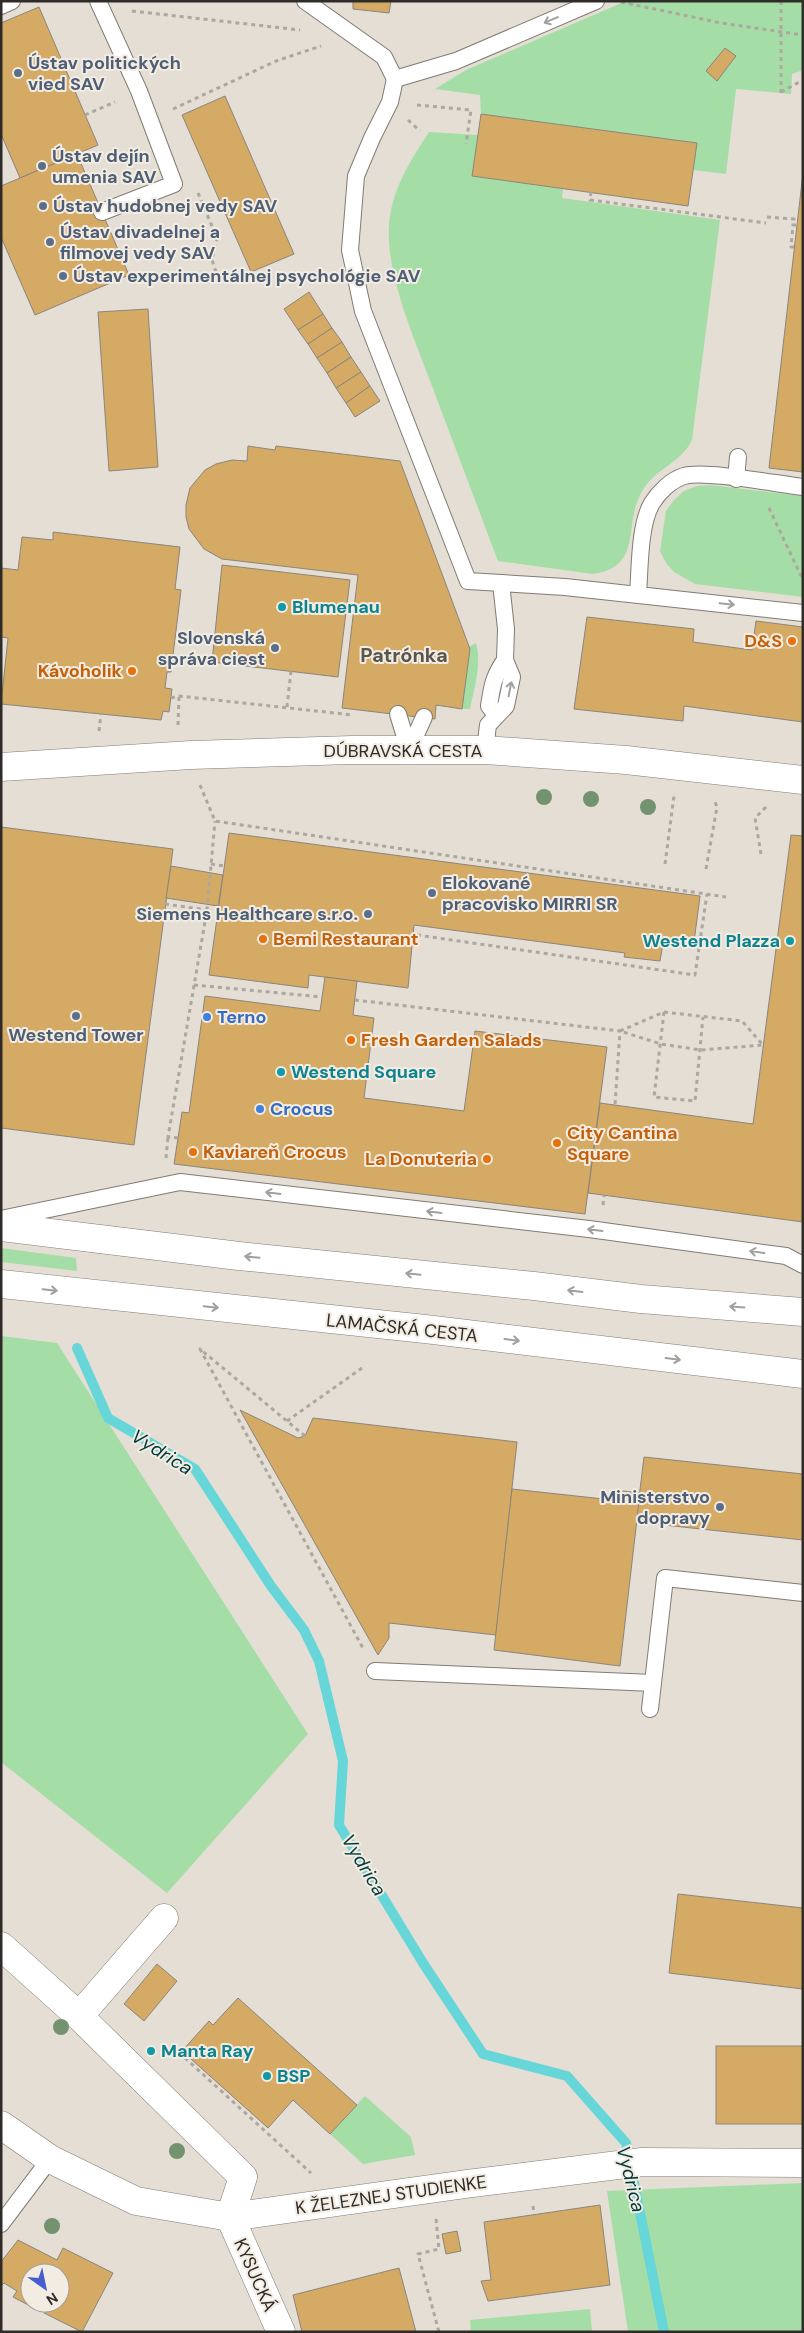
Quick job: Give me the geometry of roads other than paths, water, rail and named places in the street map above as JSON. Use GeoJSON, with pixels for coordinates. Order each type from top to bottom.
{"type":"FeatureCollection","features":[{"type":"Feature","properties":{"kind":"street","name":"DÚBRAVSKÁ CESTA"},"geometry":{"type":"LineString","coordinates":[[1,767],[190,755],[485,750],[626,760],[803,780]]}},
{"type":"Feature","properties":{"kind":"street"},"geometry":{"type":"LineString","coordinates":[[1,1227],[239,1256],[534,1286],[641,1299],[803,1312]]}},
{"type":"Feature","properties":{"kind":"street","name":"LAMAČSKÁ CESTA"},"geometry":{"type":"LineString","coordinates":[[1,1284],[425,1329],[803,1374]]}},
{"type":"Feature","properties":{"kind":"street"},"geometry":{"type":"LineString","coordinates":[[79,2016],[164,1918]]}},
{"type":"Feature","properties":{"kind":"street"},"geometry":{"type":"LineString","coordinates":[[1,1946],[79,2016],[243,2177],[230,2218]]}},
{"type":"Feature","properties":{"kind":"street","name":"K ŽELEZNEJ STUDIENKE"},"geometry":{"type":"LineString","coordinates":[[1,2125],[50,2159],[136,2201],[230,2218],[326,2203],[642,2162],[803,2162]]}},
{"type":"Feature","properties":{"kind":"street","name":"KYSUCKÁ"},"geometry":{"type":"LineString","coordinates":[[230,2218],[281,2332]]}},
{"type":"Feature","properties":{"kind":"lane"},"geometry":{"type":"LineString","coordinates":[[1,6],[12,1]]}},
{"type":"Feature","properties":{"kind":"lane"},"geometry":{"type":"LineString","coordinates":[[305,1],[384,56],[395,79],[390,102],[356,176],[350,250],[354,276],[363,311],[468,581],[638,594],[803,613]]}},
{"type":"Feature","properties":{"kind":"lane"},"geometry":{"type":"LineString","coordinates":[[395,79],[456,61],[596,1]]}},
{"type":"Feature","properties":{"kind":"lane"},"geometry":{"type":"LineString","coordinates":[[99,4],[138,91],[174,184],[102,212]]}},
{"type":"Feature","properties":{"kind":"lane"},"geometry":{"type":"LineString","coordinates":[[736,479],[738,457]]}},
{"type":"Feature","properties":{"kind":"lane"},"geometry":{"type":"LineString","coordinates":[[638,594],[644,532],[652,504],[666,486],[684,476],[705,476],[803,488]]}},
{"type":"Feature","properties":{"kind":"lane"},"geometry":{"type":"LineString","coordinates":[[485,750],[488,726],[496,715],[489,706],[494,675],[505,660],[506,629],[502,583]]}},
{"type":"Feature","properties":{"kind":"lane"},"geometry":{"type":"LineString","coordinates":[[398,714],[409,750]]}},
{"type":"Feature","properties":{"kind":"lane"},"geometry":{"type":"LineString","coordinates":[[409,750],[424,717]]}},
{"type":"Feature","properties":{"kind":"lane"},"geometry":{"type":"LineString","coordinates":[[1,1219],[180,1182],[618,1233],[786,1256],[803,1265]]}},
{"type":"Feature","properties":{"kind":"lane"},"geometry":{"type":"LineString","coordinates":[[650,1709],[665,1578],[803,1593]]}},
{"type":"Feature","properties":{"kind":"lane"},"geometry":{"type":"LineString","coordinates":[[375,1671],[653,1683]]}},
{"type":"Feature","properties":{"kind":"lane"},"geometry":{"type":"LineString","coordinates":[[1,2224],[50,2159]]}},
{"type":"Feature","properties":{"kind":"waterway","name":"Vydrica"},"geometry":{"type":"LineString","coordinates":[[77,1348],[108,1418],[195,1469],[271,1586],[304,1630],[319,1661],[343,1761],[339,1825],[423,1963],[483,2054],[567,2076],[626,2143],[664,2332]]}},
{"type":"Feature","properties":{"kind":"place","name":"Ústav politických vied SAV"},"geometry":{"type":"Point","coordinates":[18,73]}},
{"type":"Feature","properties":{"kind":"place","name":"Ústav dejín umenia SAV"},"geometry":{"type":"Point","coordinates":[42,166]}},
{"type":"Feature","properties":{"kind":"place","name":"Ústav hudobnej vedy SAV"},"geometry":{"type":"Point","coordinates":[43,206]}},
{"type":"Feature","properties":{"kind":"place","name":"Ústav divadelnej a filmovej vedy SAV"},"geometry":{"type":"Point","coordinates":[50,242]}},
{"type":"Feature","properties":{"kind":"place","name":"Ústav experimentálnej psychológie SAV"},"geometry":{"type":"Point","coordinates":[63,276]}},
{"type":"Feature","properties":{"kind":"place","name":"Blumenau"},"geometry":{"type":"Point","coordinates":[282,607]}},
{"type":"Feature","properties":{"kind":"place","name":"D&S"},"geometry":{"type":"Point","coordinates":[792,641]}},
{"type":"Feature","properties":{"kind":"place","name":"Slovenská správa ciest"},"geometry":{"type":"Point","coordinates":[275,648]}},
{"type":"Feature","properties":{"kind":"place","name":"Kávoholik"},"geometry":{"type":"Point","coordinates":[132,671]}},
{"type":"Feature","properties":{"kind":"place","name":"Elokované pracovisko MIRRI SR"},"geometry":{"type":"Point","coordinates":[432,893]}},
{"type":"Feature","properties":{"kind":"place","name":"Siemens Healthcare s.r.o."},"geometry":{"type":"Point","coordinates":[368,914]}},
{"type":"Feature","properties":{"kind":"place","name":"Bemi Restaurant"},"geometry":{"type":"Point","coordinates":[263,939]}},
{"type":"Feature","properties":{"kind":"place","name":"Westend Plazza"},"geometry":{"type":"Point","coordinates":[790,941]}},
{"type":"Feature","properties":{"kind":"place","name":"Westend Tower"},"geometry":{"type":"Point","coordinates":[76,1016]}},
{"type":"Feature","properties":{"kind":"place","name":"Terno"},"geometry":{"type":"Point","coordinates":[207,1017]}},
{"type":"Feature","properties":{"kind":"place","name":"Fresh Garden Salads"},"geometry":{"type":"Point","coordinates":[351,1040]}},
{"type":"Feature","properties":{"kind":"place","name":"Westend Square"},"geometry":{"type":"Point","coordinates":[281,1072]}},
{"type":"Feature","properties":{"kind":"place","name":"Crocus"},"geometry":{"type":"Point","coordinates":[260,1109]}},
{"type":"Feature","properties":{"kind":"place","name":"City Cantina Square"},"geometry":{"type":"Point","coordinates":[557,1143]}},
{"type":"Feature","properties":{"kind":"place","name":"Kaviareň Crocus"},"geometry":{"type":"Point","coordinates":[193,1152]}},
{"type":"Feature","properties":{"kind":"place","name":"La Donuteria"},"geometry":{"type":"Point","coordinates":[487,1159]}},
{"type":"Feature","properties":{"kind":"place","name":"Ministerstvo dopravy"},"geometry":{"type":"Point","coordinates":[720,1507]}},
{"type":"Feature","properties":{"kind":"place","name":"Manta Ray"},"geometry":{"type":"Point","coordinates":[151,2051]}},
{"type":"Feature","properties":{"kind":"place","name":"BSP"},"geometry":{"type":"Point","coordinates":[267,2076]}},
{"type":"Feature","properties":{"kind":"district","name":"Patrónka"},"geometry":{"type":"Point","coordinates":[404,655]}}]}
